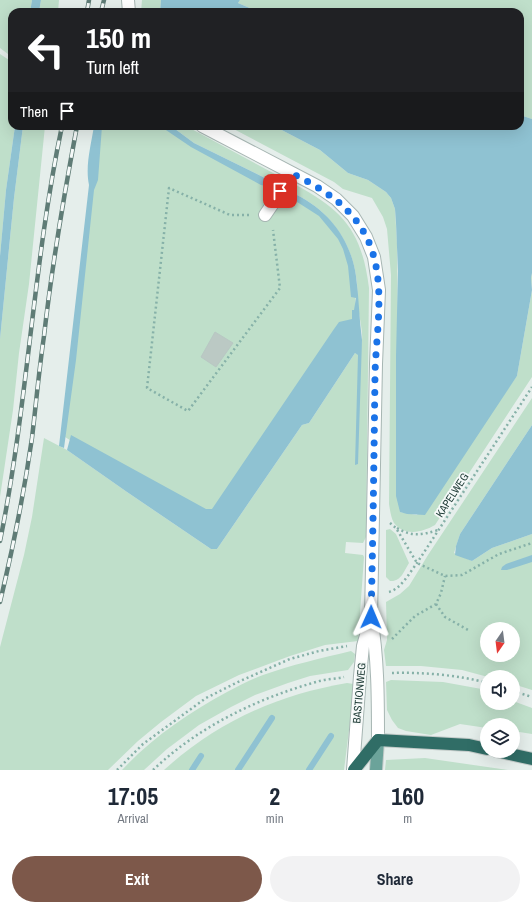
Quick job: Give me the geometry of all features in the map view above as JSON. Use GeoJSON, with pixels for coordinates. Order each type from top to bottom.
{"type":"FeatureCollection","features":[{"type":"Feature","properties":{"kind":"highway"},"geometry":{"type":"LineString","coordinates":[[353,770],[378,740],[469,745],[480,747]]}},
{"type":"Feature","properties":{"kind":"highway"},"geometry":{"type":"LineString","coordinates":[[520,756],[532,759]]}},
{"type":"Feature","properties":{"kind":"main road"},"geometry":{"type":"LineString","coordinates":[[376,770],[378,740]]}},
{"type":"Feature","properties":{"kind":"street","name":"BASTIONWEG"},"geometry":{"type":"LineString","coordinates":[[210,130],[317,186],[336,199],[353,216],[366,237],[374,257],[379,290],[371,617],[376,646],[378,674],[378,740]]}},
{"type":"Feature","properties":{"kind":"street"},"geometry":{"type":"LineString","coordinates":[[268,211],[293,174]]}},
{"type":"Feature","properties":{"kind":"street","name":"BASTIONWEG"},"geometry":{"type":"LineString","coordinates":[[353,770],[363,646],[371,617]]}},
{"type":"Feature","properties":{"kind":"path"},"geometry":{"type":"LineString","coordinates":[[168,188],[230,215],[268,211],[280,288],[188,411],[147,388],[168,188]]}},
{"type":"Feature","properties":{"kind":"path","name":"KAPELWEG"},"geometry":{"type":"LineString","coordinates":[[372,595],[393,590],[405,579],[532,387]]}},
{"type":"Feature","properties":{"kind":"path"},"geometry":{"type":"LineString","coordinates":[[374,516],[385,520],[396,528],[410,534],[423,534],[438,530]]}},
{"type":"Feature","properties":{"kind":"path"},"geometry":{"type":"LineString","coordinates":[[396,528],[417,563],[445,576],[462,575],[499,554],[532,543]]}},
{"type":"Feature","properties":{"kind":"path"},"geometry":{"type":"LineString","coordinates":[[376,646],[384,645],[415,616],[436,604],[440,599],[445,576]]}},
{"type":"Feature","properties":{"kind":"path"},"geometry":{"type":"LineString","coordinates":[[436,604],[445,617],[470,631]]}},
{"type":"Feature","properties":{"kind":"path"},"geometry":{"type":"LineString","coordinates":[[117,770],[143,744],[206,698],[233,684],[290,659],[319,651],[355,645],[363,646]]}},
{"type":"Feature","properties":{"kind":"path"},"geometry":{"type":"LineString","coordinates":[[378,674],[406,672],[471,678],[480,681]]}},
{"type":"Feature","properties":{"kind":"path"},"geometry":{"type":"LineString","coordinates":[[153,770],[170,753],[211,725],[260,701],[318,681],[360,676]]}},
{"type":"Feature","properties":{"kind":"path"},"geometry":{"type":"LineString","coordinates":[[520,694],[532,698]]}},
{"type":"Feature","properties":{"kind":"green space"},"geometry":{"type":"Polygon","coordinates":[[[0,0],[32,0],[31,8],[8,8],[8,54],[0,48],[0,0]]]}},
{"type":"Feature","properties":{"kind":"green space"},"geometry":{"type":"Polygon","coordinates":[[[41,0],[59,0],[58,8],[40,8],[41,0]]]}},
{"type":"Feature","properties":{"kind":"green space"},"geometry":{"type":"Polygon","coordinates":[[[142,0],[161,0],[160,8],[141,8],[142,0]]]}},
{"type":"Feature","properties":{"kind":"green space"},"geometry":{"type":"Polygon","coordinates":[[[240,0],[532,0],[532,119],[524,116],[524,8],[250,8],[238,3],[240,0]]]}},
{"type":"Feature","properties":{"kind":"green space"},"geometry":{"type":"Polygon","coordinates":[[[0,54],[8,59],[8,130],[14,130],[6,190],[0,256],[0,54]]]}},
{"type":"Feature","properties":{"kind":"green space"},"geometry":{"type":"Polygon","coordinates":[[[22,130],[45,130],[29,284],[0,497],[0,339],[22,130]]]}},
{"type":"Feature","properties":{"kind":"green space"},"geometry":{"type":"Polygon","coordinates":[[[99,130],[174,130],[186,140],[272,185],[289,197],[294,198],[321,214],[340,236],[355,277],[356,320],[211,528],[65,437],[99,130]]]}},
{"type":"Feature","properties":{"kind":"green space"},"geometry":{"type":"Polygon","coordinates":[[[176,130],[193,130],[275,174],[278,188],[272,185],[271,181],[194,143],[176,130]]]}},
{"type":"Feature","properties":{"kind":"green space"},"geometry":{"type":"Polygon","coordinates":[[[236,130],[282,130],[320,150],[348,173],[368,180],[386,192],[391,198],[395,209],[397,244],[400,512],[417,515],[517,376],[532,290],[532,377],[435,525],[425,530],[409,532],[398,527],[394,523],[391,516],[389,504],[391,275],[387,229],[383,217],[372,198],[343,189],[334,182],[236,130]]]}},
{"type":"Feature","properties":{"kind":"green space"},"geometry":{"type":"Polygon","coordinates":[[[296,185],[327,204],[348,225],[361,252],[369,288],[366,537],[363,543],[346,542],[345,553],[363,555],[364,557],[358,641],[325,645],[290,656],[239,675],[196,696],[138,741],[108,770],[0,770],[0,647],[24,555],[32,517],[44,438],[67,450],[211,549],[217,549],[302,425],[309,423],[355,353],[358,354],[362,342],[362,332],[358,306],[357,280],[349,251],[337,228],[319,209],[297,195],[291,195],[296,185]]]}},
{"type":"Feature","properties":{"kind":"green space"},"geometry":{"type":"Polygon","coordinates":[[[532,398],[532,425],[460,534],[454,553],[472,561],[492,548],[532,534],[532,690],[520,686],[520,670],[480,670],[480,675],[462,670],[421,666],[386,666],[384,650],[387,640],[386,602],[400,594],[409,586],[532,398]]]}},
{"type":"Feature","properties":{"kind":"green space"},"geometry":{"type":"Polygon","coordinates":[[[390,529],[396,534],[409,563],[400,578],[394,581],[390,581],[386,577],[386,530],[390,529]]]}},
{"type":"Feature","properties":{"kind":"green space"},"geometry":{"type":"Polygon","coordinates":[[[351,651],[355,654],[354,662],[348,670],[310,676],[255,695],[199,725],[167,749],[144,770],[122,770],[146,747],[171,727],[227,692],[274,671],[351,651]]]}},
{"type":"Feature","properties":{"kind":"green space"},"geometry":{"type":"Polygon","coordinates":[[[391,680],[443,682],[480,689],[480,710],[520,710],[520,704],[532,708],[532,734],[520,732],[520,718],[480,718],[480,727],[460,724],[431,735],[406,731],[398,728],[387,710],[386,682],[391,680]]]}},
{"type":"Feature","properties":{"kind":"green space"},"geometry":{"type":"Polygon","coordinates":[[[347,683],[354,684],[354,690],[344,770],[164,770],[205,738],[249,713],[296,695],[347,683]]]}},
{"type":"Feature","properties":{"kind":"green space"},"geometry":{"type":"Polygon","coordinates":[[[425,758],[508,770],[385,770],[386,760],[425,758]]]}},
{"type":"Feature","properties":{"kind":"water"},"geometry":{"type":"Polygon","coordinates":[[[32,0],[41,0],[40,8],[31,8],[32,0]]]}},
{"type":"Feature","properties":{"kind":"water"},"geometry":{"type":"Polygon","coordinates":[[[161,0],[240,0],[238,3],[250,8],[160,8],[161,0]]]}},
{"type":"Feature","properties":{"kind":"water"},"geometry":{"type":"Polygon","coordinates":[[[524,116],[532,119],[532,290],[517,376],[425,515],[400,512],[396,496],[396,356],[398,271],[395,209],[391,198],[386,192],[368,180],[348,173],[320,150],[282,130],[524,130],[524,116]]]}},
{"type":"Feature","properties":{"kind":"water"},"geometry":{"type":"Polygon","coordinates":[[[14,130],[22,130],[0,339],[0,256],[6,190],[14,130]]]}},
{"type":"Feature","properties":{"kind":"water"},"geometry":{"type":"Polygon","coordinates":[[[93,130],[102,130],[98,180],[94,190],[76,360],[64,448],[59,446],[89,185],[88,163],[93,130]]]}},
{"type":"Feature","properties":{"kind":"water"},"geometry":{"type":"Polygon","coordinates":[[[166,130],[176,130],[194,143],[271,181],[272,185],[271,187],[261,185],[191,147],[166,130]]]}},
{"type":"Feature","properties":{"kind":"water"},"geometry":{"type":"Polygon","coordinates":[[[297,195],[319,209],[337,228],[349,250],[356,276],[362,340],[358,464],[355,465],[358,355],[355,353],[309,423],[302,425],[217,549],[211,549],[67,450],[71,435],[206,509],[212,509],[339,322],[352,319],[352,310],[354,310],[356,298],[351,297],[348,266],[343,249],[338,239],[319,216],[294,200],[295,196],[297,195]]]}},
{"type":"Feature","properties":{"kind":"water"},"geometry":{"type":"Polygon","coordinates":[[[532,425],[532,534],[492,548],[472,561],[455,555],[460,534],[532,425]]]}},
{"type":"Feature","properties":{"kind":"water"},"geometry":{"type":"Polygon","coordinates":[[[532,555],[532,562],[507,570],[501,570],[506,564],[532,555]]]}},
{"type":"Feature","properties":{"kind":"building"},"geometry":{"type":"Polygon","coordinates":[[[215,332],[233,343],[216,367],[201,357],[215,332]]]}},
{"type":"Feature","properties":{"kind":"waterway"},"geometry":{"type":"LineString","coordinates":[[238,770],[272,718]]}},
{"type":"Feature","properties":{"kind":"waterway"},"geometry":{"type":"LineString","coordinates":[[309,770],[331,736]]}},
{"type":"Feature","properties":{"kind":"waterway"},"geometry":{"type":"LineString","coordinates":[[192,770],[201,756]]}},
{"type":"Feature","properties":{"kind":"railway"},"geometry":{"type":"LineString","coordinates":[[88,8],[89,0]]}},
{"type":"Feature","properties":{"kind":"railway"},"geometry":{"type":"LineString","coordinates":[[102,8],[104,0]]}},
{"type":"Feature","properties":{"kind":"railway"},"geometry":{"type":"LineString","coordinates":[[0,541],[10,489],[44,229],[61,130]]}},
{"type":"Feature","properties":{"kind":"railway"},"geometry":{"type":"LineString","coordinates":[[0,602],[18,520],[29,459],[51,283],[76,130]]}},
{"type":"Feature","properties":{"kind":"route"},"geometry":{"type":"LineString","coordinates":[[280,191],[293,174],[317,186],[336,199],[353,216],[366,237],[374,257],[379,290],[371,617]]}}]}
